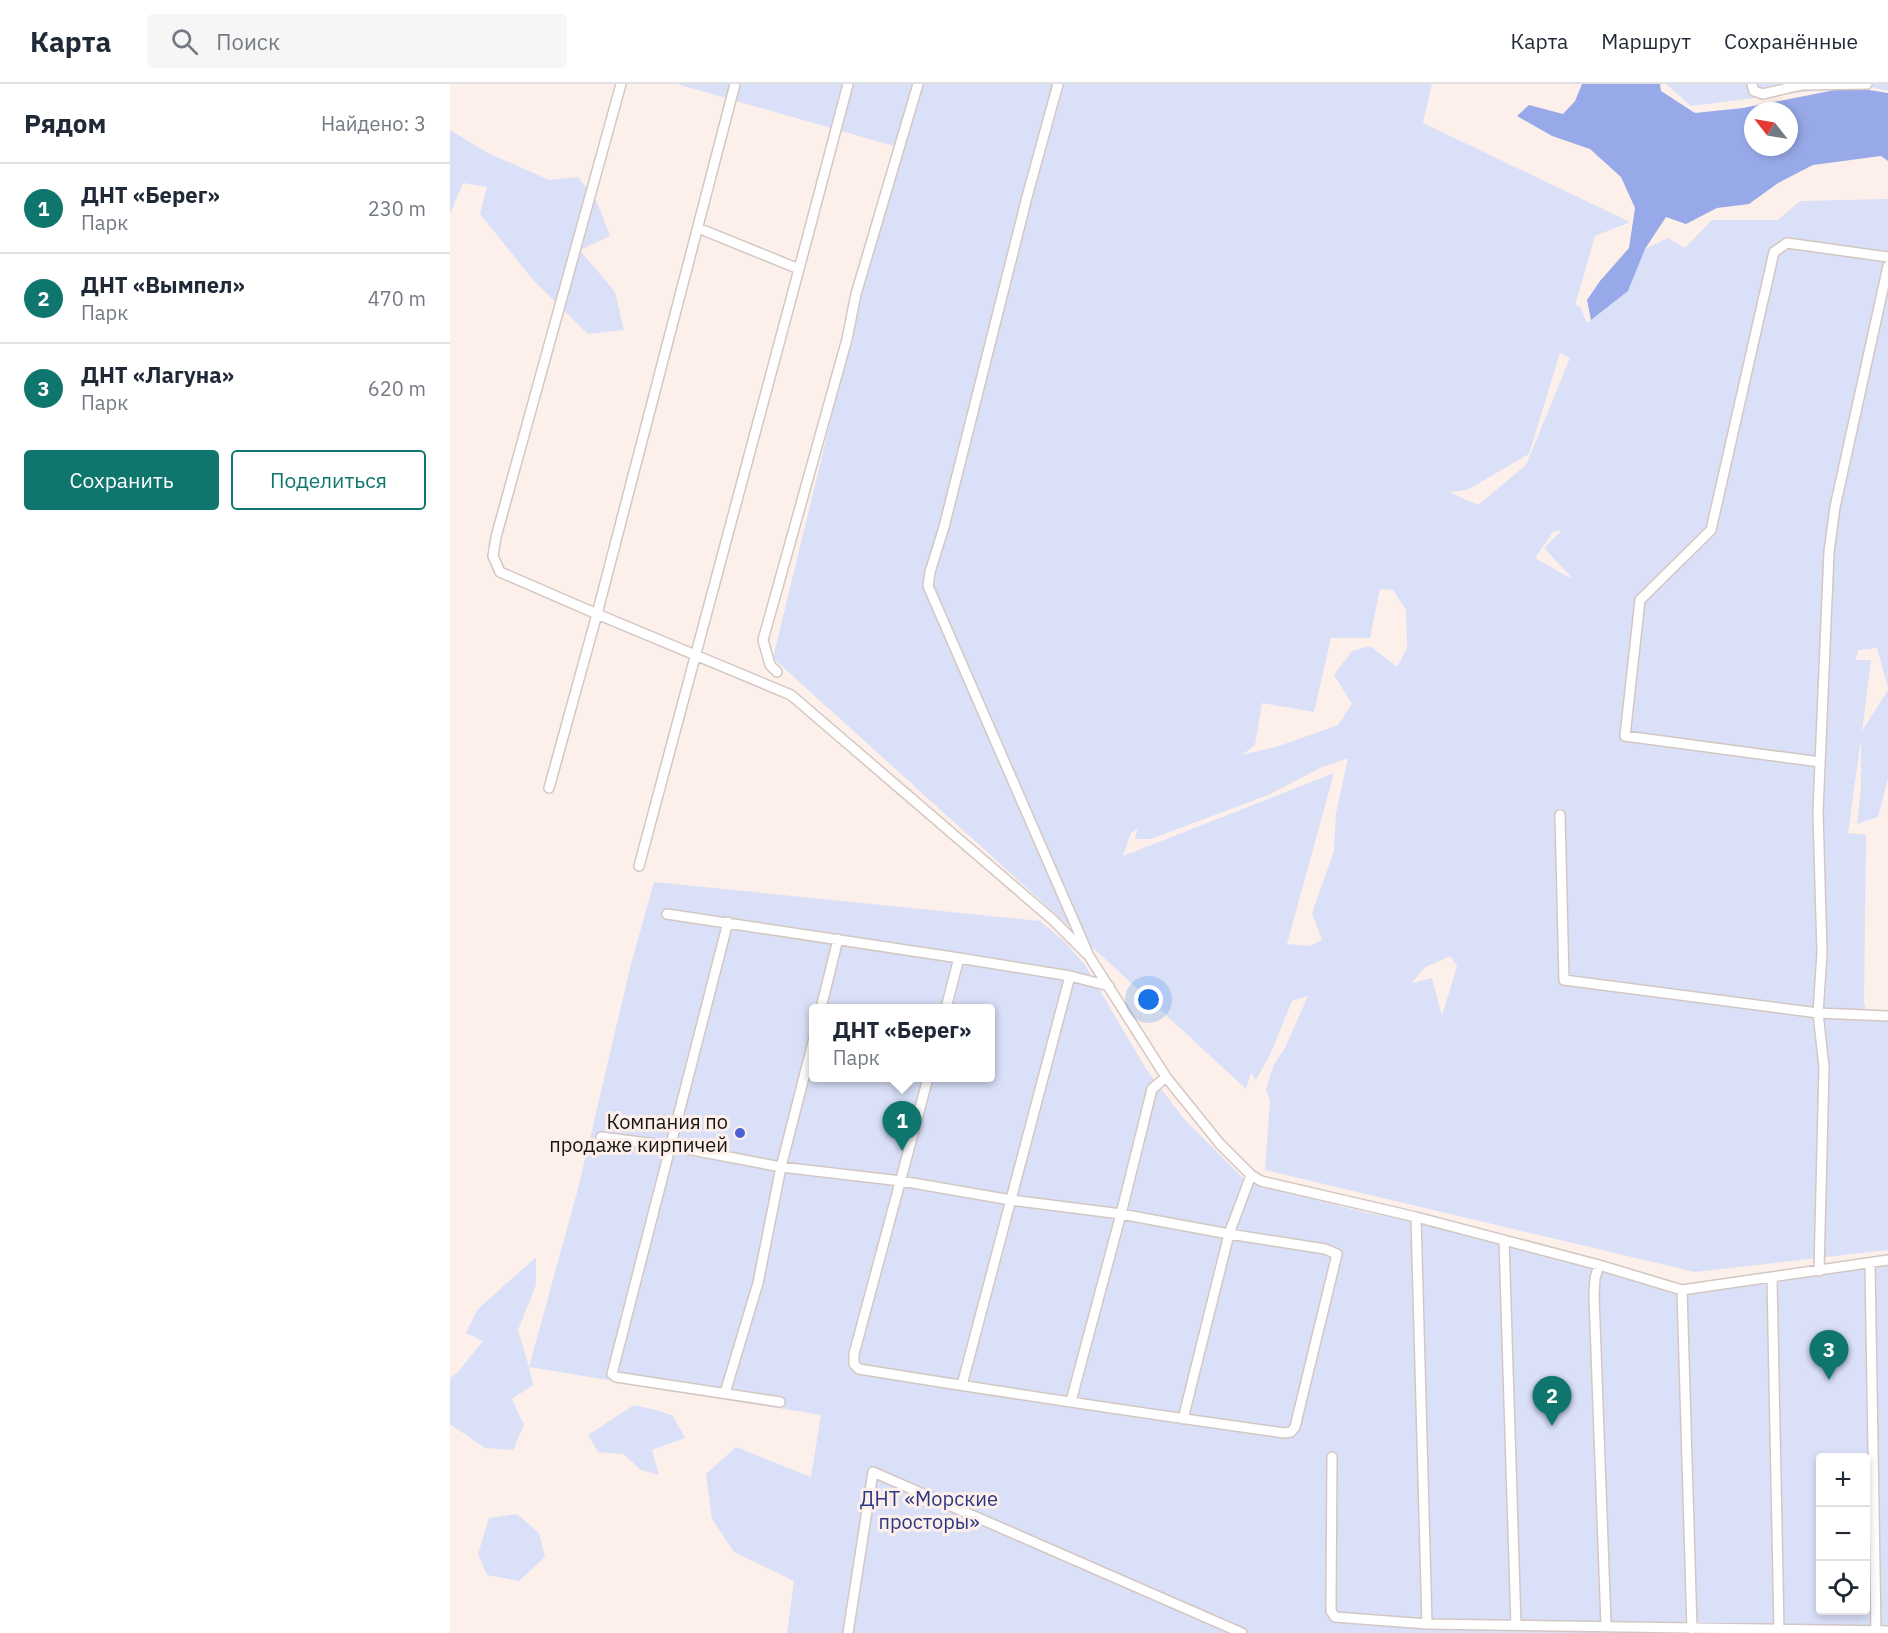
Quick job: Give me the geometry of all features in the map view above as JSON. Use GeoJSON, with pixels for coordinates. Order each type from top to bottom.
{"type":"FeatureCollection","features":[{"type":"Feature","properties":{"kind":"street"},"geometry":{"type":"LineString","coordinates":[[621,84],[496,537],[493,556],[496,567],[500,572],[791,695],[1053,920],[1089,956]]}},
{"type":"Feature","properties":{"kind":"street"},"geometry":{"type":"LineString","coordinates":[[549,788],[597,614],[735,84]]}},
{"type":"Feature","properties":{"kind":"street"},"geometry":{"type":"LineString","coordinates":[[639,866],[694,653],[848,84]]}},
{"type":"Feature","properties":{"kind":"street"},"geometry":{"type":"LineString","coordinates":[[777,672],[770,665],[763,640],[847,339],[856,294],[918,84]]}},
{"type":"Feature","properties":{"kind":"street"},"geometry":{"type":"LineString","coordinates":[[1058,84],[928,586],[1089,956],[1166,1077],[1220,1144],[1251,1175],[1272,1184],[1416,1217],[1599,1265],[1682,1290],[1888,1260]]}},
{"type":"Feature","properties":{"kind":"street"},"geometry":{"type":"LineString","coordinates":[[1752,84],[1754,91],[1763,94],[1801,86],[1867,84]]}},
{"type":"Feature","properties":{"kind":"street"},"geometry":{"type":"LineString","coordinates":[[698,228],[799,269]]}},
{"type":"Feature","properties":{"kind":"street"},"geometry":{"type":"LineString","coordinates":[[1820,762],[1625,736],[1640,600],[1711,530],[1774,252],[1787,243],[1888,257]]}},
{"type":"Feature","properties":{"kind":"street"},"geometry":{"type":"LineString","coordinates":[[1819,1271],[1824,1067],[1818,1013],[1822,954],[1818,812],[1829,552],[1835,507],[1888,266]]}},
{"type":"Feature","properties":{"kind":"street"},"geometry":{"type":"LineString","coordinates":[[1560,815],[1564,980],[1818,1013],[1888,1016]]}},
{"type":"Feature","properties":{"kind":"street"},"geometry":{"type":"LineString","coordinates":[[667,914],[1070,976],[1109,986]]}},
{"type":"Feature","properties":{"kind":"street"},"geometry":{"type":"LineString","coordinates":[[728,922],[612,1374],[616,1377],[780,1402]]}},
{"type":"Feature","properties":{"kind":"street"},"geometry":{"type":"LineString","coordinates":[[822,1004],[838,939]]}},
{"type":"Feature","properties":{"kind":"street"},"geometry":{"type":"LineString","coordinates":[[947,1004],[959,958]]}},
{"type":"Feature","properties":{"kind":"street"},"geometry":{"type":"LineString","coordinates":[[962,1385],[1070,976]]}},
{"type":"Feature","properties":{"kind":"street"},"geometry":{"type":"LineString","coordinates":[[725,1393],[758,1283],[781,1167],[809,1054]]}},
{"type":"Feature","properties":{"kind":"street"},"geometry":{"type":"LineString","coordinates":[[1071,1401],[1152,1089],[1166,1077]]}},
{"type":"Feature","properties":{"kind":"street"},"geometry":{"type":"LineString","coordinates":[[601,1137],[671,1146],[781,1167],[901,1181],[1011,1200],[1121,1214],[1325,1249],[1337,1254],[1295,1427],[1291,1432],[1284,1433],[1183,1419],[859,1369],[854,1364],[854,1354],[901,1181],[927,1082]]}},
{"type":"Feature","properties":{"kind":"street"},"geometry":{"type":"LineString","coordinates":[[1183,1419],[1229,1234],[1251,1175]]}},
{"type":"Feature","properties":{"kind":"street"},"geometry":{"type":"LineString","coordinates":[[1416,1217],[1427,1624]]}},
{"type":"Feature","properties":{"kind":"street"},"geometry":{"type":"LineString","coordinates":[[1504,1240],[1516,1625]]}},
{"type":"Feature","properties":{"kind":"street"},"geometry":{"type":"LineString","coordinates":[[1870,1264],[1876,1631]]}},
{"type":"Feature","properties":{"kind":"street"},"geometry":{"type":"LineString","coordinates":[[1599,1265],[1595,1278],[1594,1295],[1606,1626]]}},
{"type":"Feature","properties":{"kind":"street"},"geometry":{"type":"LineString","coordinates":[[1772,1278],[1779,1630]]}},
{"type":"Feature","properties":{"kind":"street"},"geometry":{"type":"LineString","coordinates":[[1682,1290],[1692,1629]]}},
{"type":"Feature","properties":{"kind":"street"},"geometry":{"type":"LineString","coordinates":[[1332,1457],[1331,1611],[1335,1617],[1341,1619],[1427,1624],[1888,1631]]}},
{"type":"Feature","properties":{"kind":"street"},"geometry":{"type":"LineString","coordinates":[[848,1633],[873,1472],[1242,1633]]}},
{"type":"Feature","properties":{"kind":"green space"},"geometry":{"type":"Polygon","coordinates":[[[677,84],[1432,84],[1423,123],[1630,222],[1595,236],[1575,305],[1580,307],[1587,323],[1628,291],[1645,249],[1668,238],[1685,248],[1712,220],[1778,220],[1800,201],[1888,199],[1888,688],[1877,648],[1858,650],[1856,660],[1871,660],[1862,731],[1888,690],[1888,778],[1878,817],[1857,824],[1861,789],[1861,739],[1848,833],[1866,835],[1864,1000],[1867,1021],[1888,1021],[1888,1250],[1695,1272],[1265,1170],[1270,1101],[1266,1089],[1274,1064],[1285,1048],[1308,996],[1292,1001],[1270,1055],[1256,1080],[1251,1073],[1246,1089],[773,658],[897,147],[677,84]],[[1560,353],[1529,454],[1467,490],[1449,492],[1478,505],[1526,465],[1570,358],[1560,353]],[[1562,530],[1553,532],[1535,558],[1574,580],[1544,548],[1562,530]],[[1380,589],[1370,638],[1331,638],[1314,712],[1262,703],[1255,745],[1242,755],[1279,746],[1338,725],[1352,704],[1334,675],[1352,651],[1370,646],[1397,667],[1407,648],[1406,610],[1393,590],[1380,589]],[[1348,758],[1320,768],[1268,795],[1151,839],[1135,839],[1138,828],[1131,833],[1123,856],[1334,773],[1287,944],[1309,946],[1322,940],[1312,913],[1334,851],[1336,813],[1348,758]],[[1450,956],[1424,968],[1412,983],[1432,978],[1442,1016],[1457,966],[1450,956]]]}},
{"type":"Feature","properties":{"kind":"green space"},"geometry":{"type":"Polygon","coordinates":[[[1666,84],[1888,84],[1888,91],[1862,85],[1691,106],[1666,84]]]}},
{"type":"Feature","properties":{"kind":"green space"},"geometry":{"type":"Polygon","coordinates":[[[450,130],[488,153],[549,180],[578,177],[597,202],[610,236],[580,250],[615,292],[624,330],[588,334],[534,281],[480,214],[487,187],[463,183],[450,214],[450,130]]]}},
{"type":"Feature","properties":{"kind":"green space","name":"ДНТ «Морские просторы»"},"geometry":{"type":"Polygon","coordinates":[[[654,882],[1040,921],[1064,941],[1085,965],[1146,1069],[1184,1119],[1247,1182],[1367,1213],[1409,1220],[1687,1294],[1888,1262],[1888,1633],[787,1633],[794,1581],[734,1552],[712,1519],[706,1474],[736,1447],[811,1477],[821,1415],[529,1367],[579,1185],[631,964],[654,882]]]}},
{"type":"Feature","properties":{"kind":"green space"},"geometry":{"type":"Polygon","coordinates":[[[536,1257],[536,1285],[518,1330],[533,1385],[512,1399],[524,1425],[513,1450],[485,1448],[450,1424],[450,1378],[457,1373],[483,1341],[466,1333],[477,1310],[536,1257]]]}},
{"type":"Feature","properties":{"kind":"green space"},"geometry":{"type":"Polygon","coordinates":[[[634,1405],[673,1416],[685,1438],[652,1450],[659,1475],[641,1470],[623,1454],[598,1452],[588,1435],[634,1405]]]}},
{"type":"Feature","properties":{"kind":"green space"},"geometry":{"type":"Polygon","coordinates":[[[517,1514],[539,1533],[545,1557],[519,1581],[487,1575],[478,1554],[489,1518],[517,1514]]]}},
{"type":"Feature","properties":{"kind":"water"},"geometry":{"type":"Polygon","coordinates":[[[1582,84],[1660,84],[1661,91],[1695,113],[1744,108],[1744,156],[1798,156],[1798,102],[1774,102],[1850,87],[1888,93],[1888,161],[1881,156],[1813,165],[1778,183],[1749,204],[1717,208],[1686,224],[1666,217],[1645,249],[1628,291],[1591,320],[1587,300],[1600,281],[1629,248],[1635,208],[1621,177],[1590,149],[1552,136],[1517,116],[1529,105],[1563,114],[1575,101],[1582,84]]]}},
{"type":"Feature","properties":{"kind":"place","name":"Компания по продаже кирпичей"},"geometry":{"type":"Point","coordinates":[740,1133]}},
{"type":"Feature","properties":{"kind":"place","name":"ДНТ «Берег»"},"geometry":{"type":"Point","coordinates":[902,1151]}},
{"type":"Feature","properties":{"kind":"place","name":"ДНТ «Лагуна»"},"geometry":{"type":"Point","coordinates":[1829,1380]}},
{"type":"Feature","properties":{"kind":"place","name":"ДНТ «Вымпел»"},"geometry":{"type":"Point","coordinates":[1552,1426]}}]}
